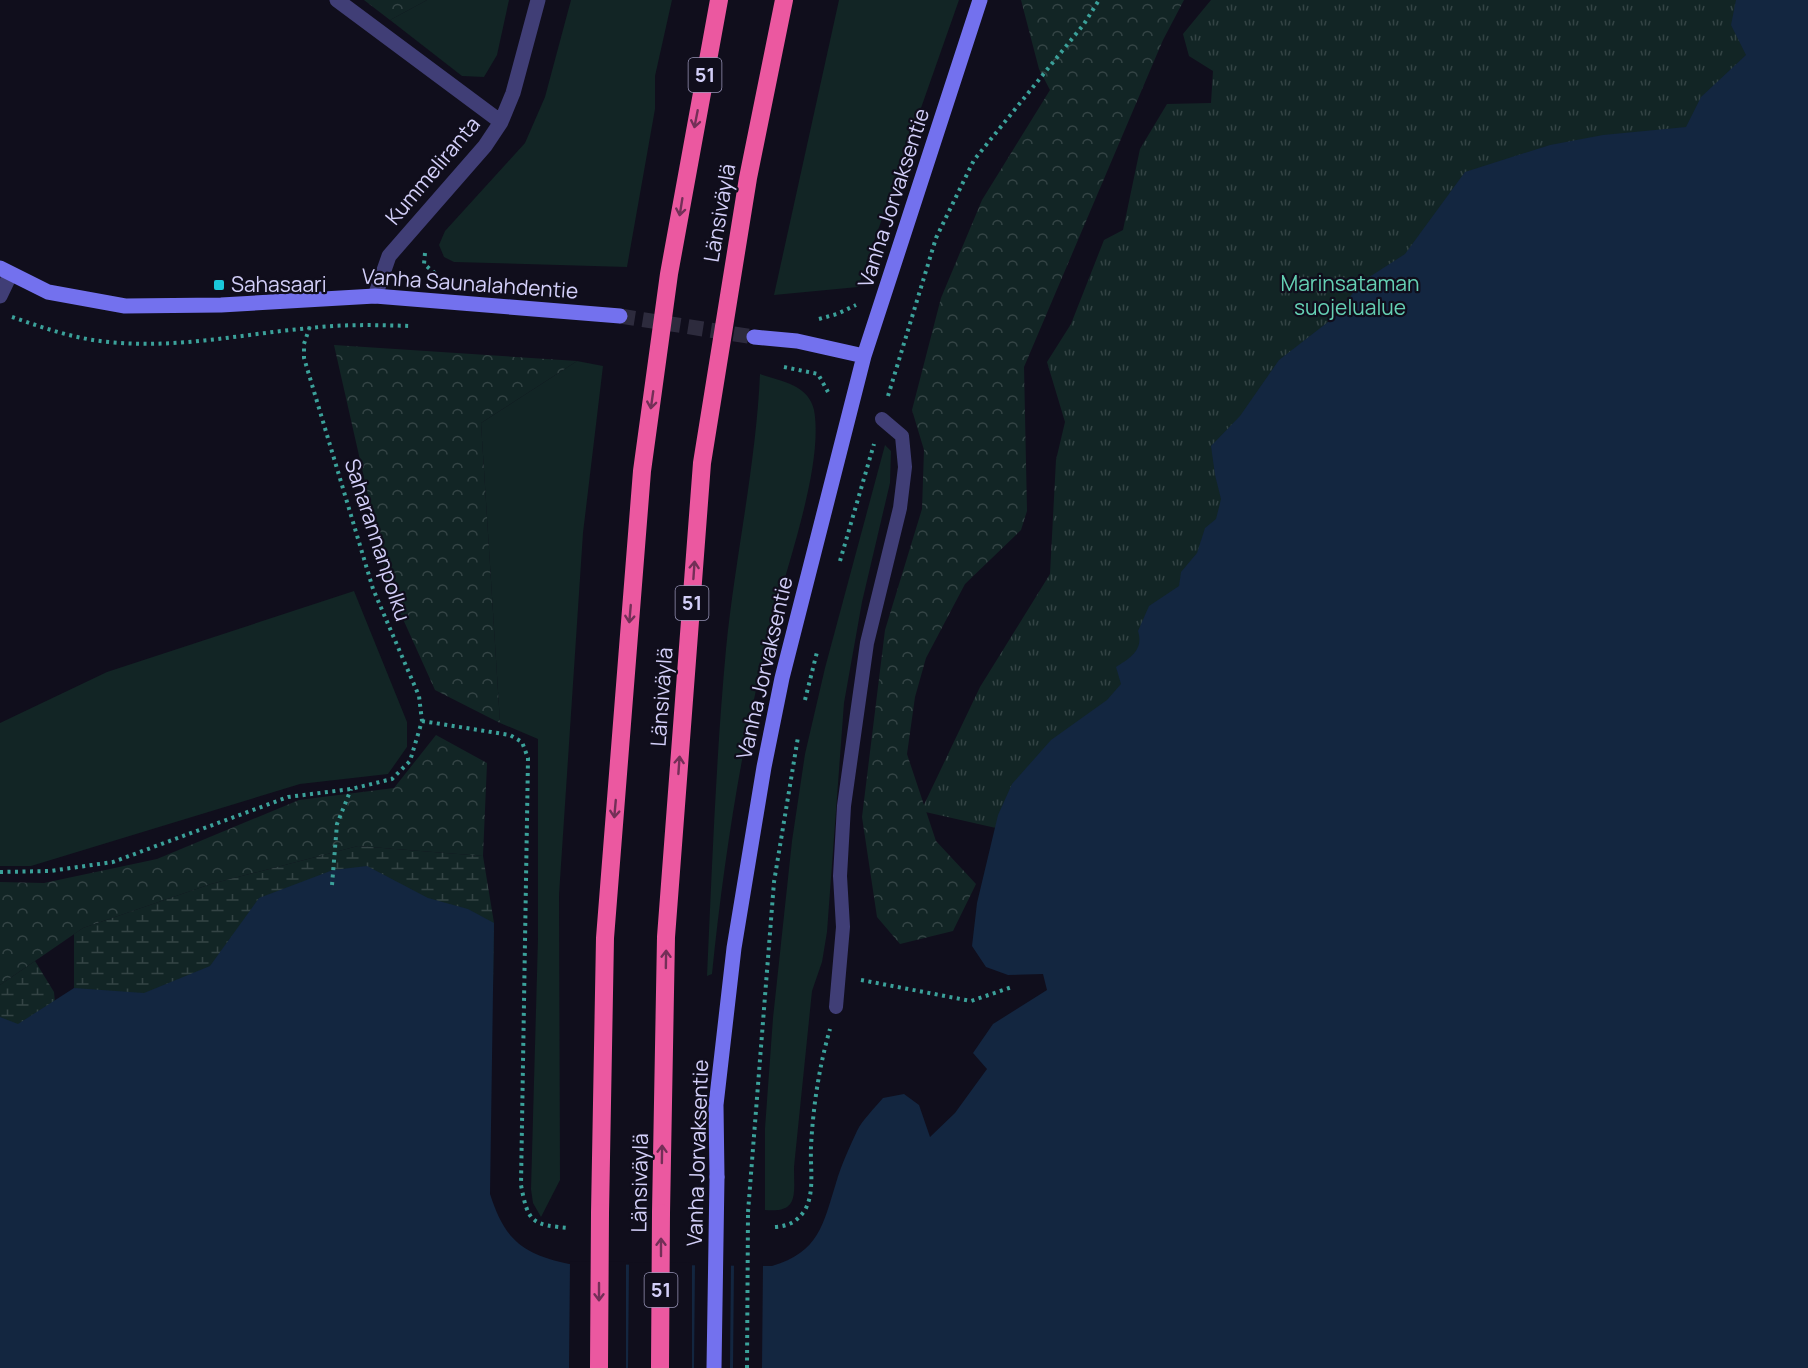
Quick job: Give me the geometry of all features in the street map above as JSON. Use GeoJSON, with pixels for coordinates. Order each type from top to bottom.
{"type":"FeatureCollection","features":[{"type":"Feature","properties":{"kind":"highway","name":"Länsiväylä"},"geometry":{"type":"LineString","coordinates":[[599,1368],[604,938],[642,471],[671,263],[719,0]]}},
{"type":"Feature","properties":{"kind":"highway","name":"Länsiväylä"},"geometry":{"type":"LineString","coordinates":[[660,1368],[666,937],[702,463],[748,178],[784,0]]}},
{"type":"Feature","properties":{"kind":"main road","name":"Vanha Jorvaksentie"},"geometry":{"type":"LineString","coordinates":[[714,1368],[719,1083],[734,948],[764,767],[782,678],[864,356],[980,0]]}},
{"type":"Feature","properties":{"kind":"main road","name":"Vanha Saunalahdentie"},"geometry":{"type":"LineString","coordinates":[[5,272],[48,292],[125,306],[221,305],[375,296],[620,316]]}},
{"type":"Feature","properties":{"kind":"main road"},"geometry":{"type":"LineString","coordinates":[[754,337],[797,341],[864,356]]}},
{"type":"Feature","properties":{"kind":"street"},"geometry":{"type":"LineString","coordinates":[[337,0],[501,122]]}},
{"type":"Feature","properties":{"kind":"street","name":"Kummeliranta"},"geometry":{"type":"LineString","coordinates":[[375,296],[389,256],[485,146],[501,122],[513,93],[538,0]]}},
{"type":"Feature","properties":{"kind":"street"},"geometry":{"type":"LineString","coordinates":[[0,296],[5,272]]}},
{"type":"Feature","properties":{"kind":"lane"},"geometry":{"type":"LineString","coordinates":[[836,1007],[844,806],[867,643],[900,508],[905,467],[902,436],[882,419]]}},
{"type":"Feature","properties":{"kind":"path"},"geometry":{"type":"LineString","coordinates":[[839,563],[936,238],[974,160],[1084,24],[1099,0]]}},
{"type":"Feature","properties":{"kind":"path","name":"Saharannanpolku"},"geometry":{"type":"LineString","coordinates":[[0,872],[50,871],[113,862],[288,797],[351,789],[392,779],[410,760],[422,721],[419,696],[373,589],[304,358],[304,344],[311,327],[204,343],[120,343],[55,332],[11,316]]}},
{"type":"Feature","properties":{"kind":"path"},"geometry":{"type":"LineString","coordinates":[[772,366],[818,374],[828,389],[829,398]]}},
{"type":"Feature","properties":{"kind":"path"},"geometry":{"type":"LineString","coordinates":[[805,702],[819,643]]}},
{"type":"Feature","properties":{"kind":"path"},"geometry":{"type":"LineString","coordinates":[[422,721],[510,735],[522,742],[528,758],[521,1185],[526,1211],[532,1221],[540,1226],[570,1227]]}},
{"type":"Feature","properties":{"kind":"path"},"geometry":{"type":"LineString","coordinates":[[747,1368],[748,1212],[774,882],[800,725]]}},
{"type":"Feature","properties":{"kind":"path"},"geometry":{"type":"LineString","coordinates":[[332,885],[337,824],[351,789]]}},
{"type":"Feature","properties":{"kind":"path"},"geometry":{"type":"LineString","coordinates":[[839,976],[971,1001],[1012,987]]}},
{"type":"Feature","properties":{"kind":"path"},"geometry":{"type":"LineString","coordinates":[[775,1227],[787,1226],[796,1221],[805,1209],[811,1193],[811,1147],[818,1081],[836,1007]]}},
{"type":"Feature","properties":{"kind":"green space"},"geometry":{"type":"Polygon","coordinates":[[[364,0],[427,0],[390,20],[364,0]]]}},
{"type":"Feature","properties":{"kind":"green space"},"geometry":{"type":"Polygon","coordinates":[[[427,0],[509,0],[497,55],[484,77],[462,76],[390,20],[427,0]]]}},
{"type":"Feature","properties":{"kind":"green space"},"geometry":{"type":"Polygon","coordinates":[[[571,0],[672,0],[655,76],[655,109],[627,267],[454,262],[444,257],[439,245],[445,231],[525,143],[545,97],[571,0]]]}},
{"type":"Feature","properties":{"kind":"green space"},"geometry":{"type":"Polygon","coordinates":[[[839,0],[959,0],[858,287],[774,295],[839,0]]]}},
{"type":"Feature","properties":{"kind":"green space"},"geometry":{"type":"Polygon","coordinates":[[[1021,0],[1184,0],[1163,40],[1024,367],[1027,511],[1021,530],[965,584],[926,658],[915,697],[907,754],[936,841],[976,884],[953,931],[900,944],[877,917],[862,817],[885,630],[922,509],[924,450],[912,410],[941,298],[982,200],[1050,90],[1039,69],[1021,0]]]}},
{"type":"Feature","properties":{"kind":"green space","name":"Marinsataman suojelualue"},"geometry":{"type":"Polygon","coordinates":[[[1211,0],[1808,0],[1167,867],[921,811],[980,687],[1050,574],[1056,460],[1065,422],[1047,362],[1071,324],[1104,240],[1123,230],[1140,149],[1167,104],[1211,103],[1213,71],[1189,56],[1183,34],[1211,0]]]}},
{"type":"Feature","properties":{"kind":"green space"},"geometry":{"type":"Polygon","coordinates":[[[334,345],[577,361],[481,423],[500,723],[435,690],[389,588],[334,345]]]}},
{"type":"Feature","properties":{"kind":"green space"},"geometry":{"type":"Polygon","coordinates":[[[577,361],[603,366],[583,533],[559,895],[560,1180],[541,1217],[533,1203],[531,1189],[538,938],[538,739],[500,723],[481,423],[577,361]]]}},
{"type":"Feature","properties":{"kind":"green space"},"geometry":{"type":"Polygon","coordinates":[[[760,374],[793,385],[806,395],[814,410],[816,435],[807,496],[765,650],[748,730],[721,892],[712,974],[707,976],[717,772],[726,649],[750,477],[760,374]]]}},
{"type":"Feature","properties":{"kind":"green space"},"geometry":{"type":"Polygon","coordinates":[[[885,445],[891,451],[890,483],[862,602],[844,703],[827,932],[822,962],[812,991],[794,1167],[794,1194],[789,1205],[784,1208],[765,1210],[765,1128],[773,1018],[792,841],[805,754],[825,668],[885,445]]]}},
{"type":"Feature","properties":{"kind":"green space"},"geometry":{"type":"Polygon","coordinates":[[[354,591],[407,722],[407,747],[388,774],[300,784],[31,866],[0,866],[0,723],[107,672],[354,591]]]}},
{"type":"Feature","properties":{"kind":"green space"},"geometry":{"type":"Polygon","coordinates":[[[436,735],[487,763],[483,856],[358,846],[211,884],[83,928],[0,985],[0,882],[44,883],[157,859],[299,800],[394,788],[436,735]]]}},
{"type":"Feature","properties":{"kind":"green space"},"geometry":{"type":"Polygon","coordinates":[[[358,846],[483,856],[494,923],[493,986],[217,1037],[74,988],[74,934],[83,928],[211,884],[358,846]]]}},
{"type":"Feature","properties":{"kind":"green space"},"geometry":{"type":"Polygon","coordinates":[[[35,961],[54,992],[59,1047],[0,1203],[0,985],[35,961]]]}},
{"type":"Feature","properties":{"kind":"water"},"geometry":{"type":"Polygon","coordinates":[[[1736,0],[1808,0],[1808,1368],[0,1368],[0,1017],[18,1024],[74,988],[144,993],[210,966],[259,898],[333,870],[367,866],[428,898],[468,909],[494,923],[490,1194],[502,1223],[518,1243],[539,1255],[569,1264],[772,1266],[800,1253],[817,1235],[840,1170],[857,1131],[883,1098],[904,1094],[919,1105],[930,1137],[955,1113],[987,1069],[973,1053],[993,1024],[1047,990],[1043,974],[1008,975],[986,967],[972,946],[977,903],[998,815],[1012,784],[1051,740],[1107,700],[1121,684],[1116,667],[1131,657],[1137,648],[1138,631],[1149,606],[1179,586],[1181,572],[1197,553],[1205,528],[1216,519],[1221,499],[1211,446],[1240,416],[1279,360],[1337,315],[1360,283],[1405,254],[1465,172],[1550,145],[1603,135],[1686,127],[1701,97],[1746,55],[1731,25],[1736,0]]]}},
{"type":"Feature","properties":{"kind":"pier"},"geometry":{"type":"Polygon","coordinates":[[[570,1261],[626,1262],[626,1368],[569,1368],[570,1261]]]}},
{"type":"Feature","properties":{"kind":"pier"},"geometry":{"type":"Polygon","coordinates":[[[629,1262],[692,1263],[692,1368],[628,1368],[629,1262]]]}},
{"type":"Feature","properties":{"kind":"pier"},"geometry":{"type":"Polygon","coordinates":[[[695,1263],[731,1263],[730,1368],[694,1368],[695,1263]]]}},
{"type":"Feature","properties":{"kind":"pier"},"geometry":{"type":"Polygon","coordinates":[[[734,1263],[763,1263],[762,1368],[733,1368],[734,1263]]]}},
{"type":"Feature","properties":{"kind":"tunnel"},"geometry":{"type":"LineString","coordinates":[[620,316],[754,337]]}},
{"type":"Feature","properties":{"kind":"place","name":"Sahasaari"},"geometry":{"type":"Point","coordinates":[219,285]}}]}
